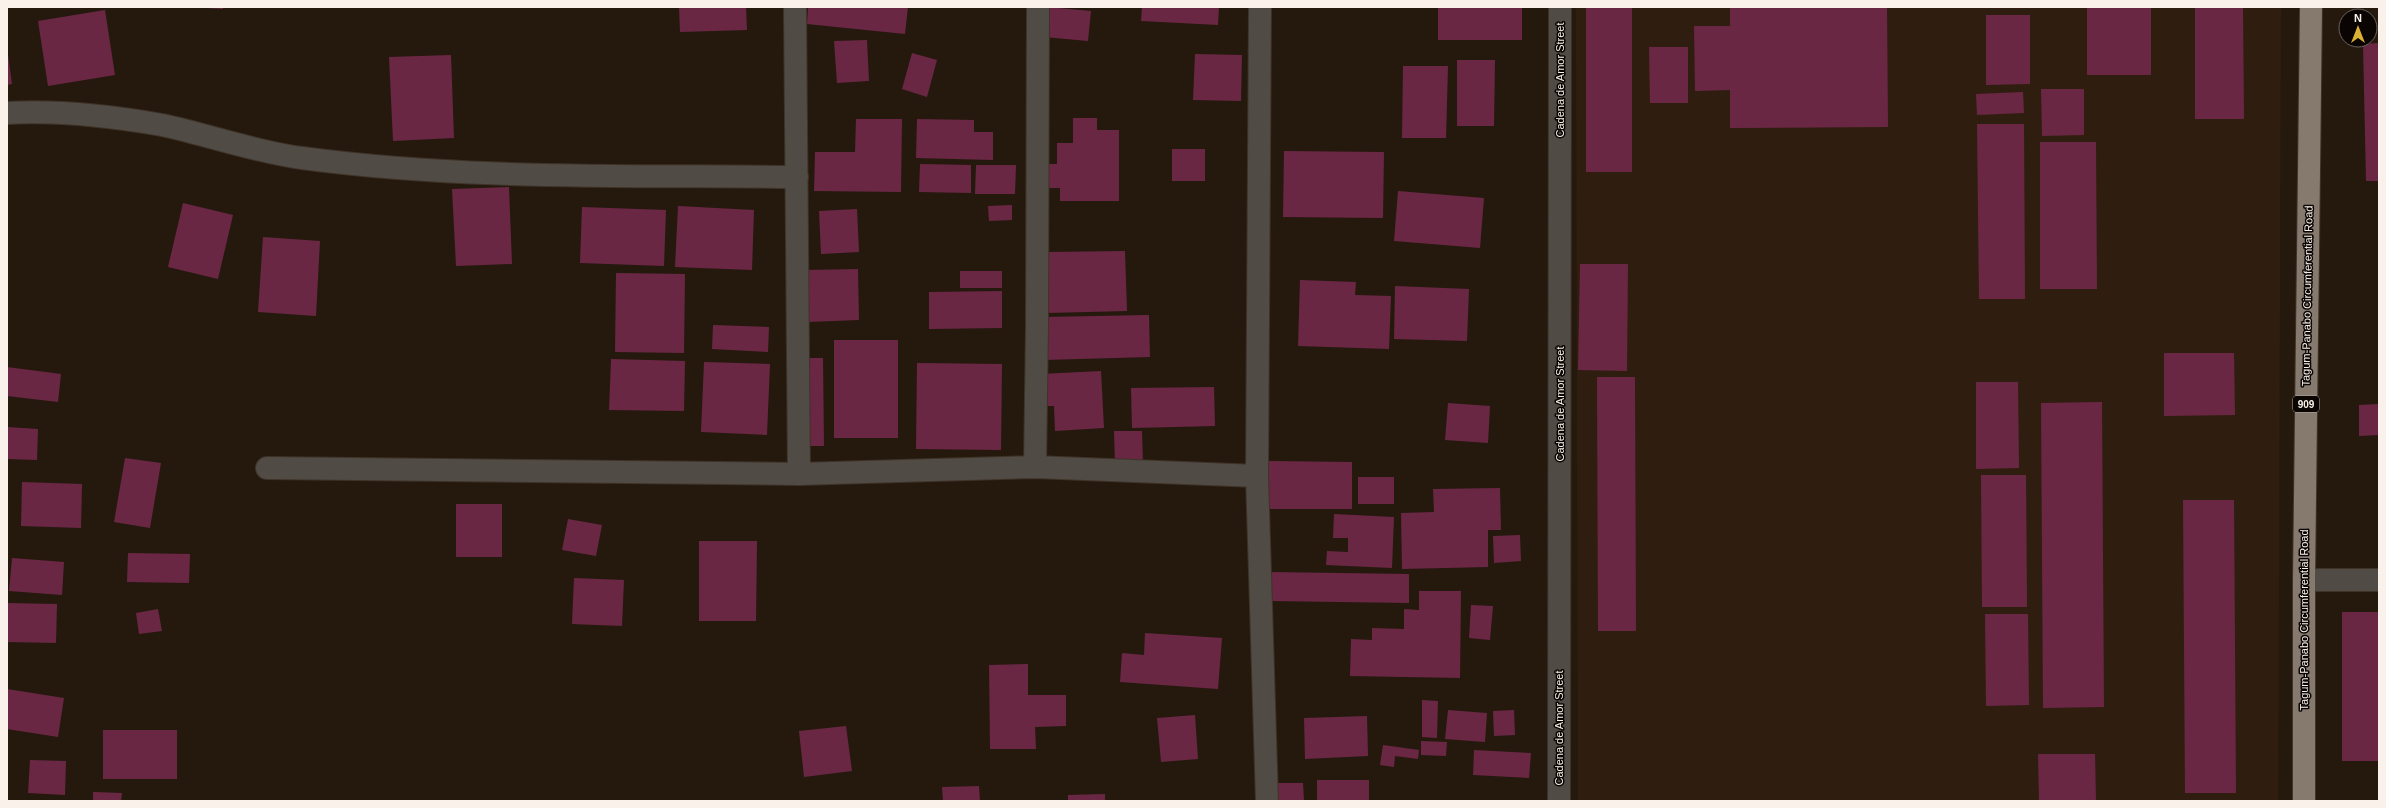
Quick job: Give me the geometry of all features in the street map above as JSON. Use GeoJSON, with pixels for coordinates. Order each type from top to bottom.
{"type":"FeatureCollection","features":[{"type":"Feature","properties":{"kind":"main road","name":"Tagum-Panabo Circumferential Road"},"geometry":{"type":"LineString","coordinates":[[2304,801],[2304,580],[2311,7]]}},
{"type":"Feature","properties":{"kind":"street"},"geometry":{"type":"LineString","coordinates":[[796,7],[799,474]]}},
{"type":"Feature","properties":{"kind":"street"},"geometry":{"type":"LineString","coordinates":[[1035,467],[1038,326],[1038,7]]}},
{"type":"Feature","properties":{"kind":"street"},"geometry":{"type":"LineString","coordinates":[[1260,7],[1257,476],[1268,801]]}},
{"type":"Feature","properties":{"kind":"street","name":"Cadena de Amor Street"},"geometry":{"type":"LineString","coordinates":[[1559,801],[1560,7]]}},
{"type":"Feature","properties":{"kind":"street"},"geometry":{"type":"LineString","coordinates":[[7,113],[36,111],[90,114],[162,126],[301,158],[452,172],[797,177]]}},
{"type":"Feature","properties":{"kind":"street"},"geometry":{"type":"LineString","coordinates":[[267,468],[799,474],[1035,467],[1257,476]]}},
{"type":"Feature","properties":{"kind":"street"},"geometry":{"type":"LineString","coordinates":[[2304,580],[2379,580]]}},
{"type":"Feature","properties":{"kind":"shaded area"},"geometry":{"type":"Polygon","coordinates":[[[1576,7],[2281,7],[2278,801],[1578,801],[1576,7]]]}},
{"type":"Feature","properties":{"kind":"building"},"geometry":{"type":"Polygon","coordinates":[[[223,7],[223,9],[206,8],[223,7]]]}},
{"type":"Feature","properties":{"kind":"building"},"geometry":{"type":"Polygon","coordinates":[[[679,7],[746,7],[747,30],[680,32],[679,7]]]}},
{"type":"Feature","properties":{"kind":"building"},"geometry":{"type":"Polygon","coordinates":[[[808,7],[908,7],[905,34],[807,24],[808,7]]]}},
{"type":"Feature","properties":{"kind":"building"},"geometry":{"type":"Polygon","coordinates":[[[1047,7],[1091,11],[1088,41],[1044,37],[1047,7]]]}},
{"type":"Feature","properties":{"kind":"building"},"geometry":{"type":"Polygon","coordinates":[[[1142,7],[1219,7],[1218,25],[1141,21],[1142,7]]]}},
{"type":"Feature","properties":{"kind":"building"},"geometry":{"type":"Polygon","coordinates":[[[1438,7],[1522,7],[1522,40],[1438,40],[1438,7]]]}},
{"type":"Feature","properties":{"kind":"building"},"geometry":{"type":"Polygon","coordinates":[[[1586,7],[1632,7],[1632,172],[1586,172],[1586,7]]]}},
{"type":"Feature","properties":{"kind":"building"},"geometry":{"type":"Polygon","coordinates":[[[1730,7],[1887,7],[1888,127],[1730,128],[1730,90],[1695,91],[1694,26],[1730,26],[1730,7]]]}},
{"type":"Feature","properties":{"kind":"building"},"geometry":{"type":"Polygon","coordinates":[[[2087,7],[2151,7],[2151,75],[2087,75],[2087,7]]]}},
{"type":"Feature","properties":{"kind":"building"},"geometry":{"type":"Polygon","coordinates":[[[2195,7],[2243,7],[2244,119],[2195,119],[2195,7]]]}},
{"type":"Feature","properties":{"kind":"building"},"geometry":{"type":"Polygon","coordinates":[[[105,10],[115,75],[48,86],[38,21],[105,10]]]}},
{"type":"Feature","properties":{"kind":"building"},"geometry":{"type":"Polygon","coordinates":[[[1986,15],[2030,15],[2030,84],[1986,85],[1986,15]]]}},
{"type":"Feature","properties":{"kind":"building"},"geometry":{"type":"Polygon","coordinates":[[[867,40],[869,81],[837,83],[834,41],[867,40]]]}},
{"type":"Feature","properties":{"kind":"building"},"geometry":{"type":"Polygon","coordinates":[[[2378,43],[2379,181],[2366,181],[2363,48],[2378,48],[2378,43]]]}},
{"type":"Feature","properties":{"kind":"building"},"geometry":{"type":"Polygon","coordinates":[[[7,47],[12,84],[7,85],[7,47]]]}},
{"type":"Feature","properties":{"kind":"building"},"geometry":{"type":"Polygon","coordinates":[[[1649,47],[1688,47],[1688,103],[1650,103],[1649,47]]]}},
{"type":"Feature","properties":{"kind":"building"},"geometry":{"type":"Polygon","coordinates":[[[912,53],[937,60],[927,97],[902,89],[912,53]]]}},
{"type":"Feature","properties":{"kind":"building"},"geometry":{"type":"Polygon","coordinates":[[[1195,54],[1242,55],[1241,101],[1193,100],[1195,54]]]}},
{"type":"Feature","properties":{"kind":"building"},"geometry":{"type":"Polygon","coordinates":[[[451,55],[454,138],[393,141],[389,57],[451,55]]]}},
{"type":"Feature","properties":{"kind":"building"},"geometry":{"type":"Polygon","coordinates":[[[1457,60],[1495,60],[1494,126],[1457,126],[1457,60]]]}},
{"type":"Feature","properties":{"kind":"building"},"geometry":{"type":"Polygon","coordinates":[[[1403,66],[1448,66],[1446,138],[1402,138],[1403,66]]]}},
{"type":"Feature","properties":{"kind":"building"},"geometry":{"type":"Polygon","coordinates":[[[2041,89],[2084,89],[2084,135],[2042,136],[2041,89]]]}},
{"type":"Feature","properties":{"kind":"building"},"geometry":{"type":"Polygon","coordinates":[[[2023,92],[2024,113],[1977,115],[1976,94],[2023,92]]]}},
{"type":"Feature","properties":{"kind":"building"},"geometry":{"type":"Polygon","coordinates":[[[1073,118],[1097,118],[1097,130],[1119,130],[1119,201],[1060,201],[1060,188],[1044,188],[1044,164],[1057,164],[1057,143],[1073,143],[1073,118]]]}},
{"type":"Feature","properties":{"kind":"building"},"geometry":{"type":"Polygon","coordinates":[[[856,119],[902,119],[901,192],[814,191],[815,152],[855,152],[856,119]]]}},
{"type":"Feature","properties":{"kind":"building"},"geometry":{"type":"Polygon","coordinates":[[[917,119],[974,120],[974,132],[993,132],[993,160],[916,158],[917,119]]]}},
{"type":"Feature","properties":{"kind":"building"},"geometry":{"type":"Polygon","coordinates":[[[1977,124],[2024,124],[2025,299],[1979,299],[1977,124]]]}},
{"type":"Feature","properties":{"kind":"building"},"geometry":{"type":"Polygon","coordinates":[[[2040,142],[2096,142],[2097,289],[2040,289],[2040,142]]]}},
{"type":"Feature","properties":{"kind":"building"},"geometry":{"type":"Polygon","coordinates":[[[1172,149],[1205,149],[1205,181],[1172,181],[1172,149]]]}},
{"type":"Feature","properties":{"kind":"building"},"geometry":{"type":"Polygon","coordinates":[[[1284,151],[1384,152],[1383,218],[1283,217],[1284,151]]]}},
{"type":"Feature","properties":{"kind":"building"},"geometry":{"type":"Polygon","coordinates":[[[920,164],[971,165],[971,193],[919,192],[920,164]]]}},
{"type":"Feature","properties":{"kind":"building"},"geometry":{"type":"Polygon","coordinates":[[[976,165],[1016,165],[1015,194],[975,194],[976,165]]]}},
{"type":"Feature","properties":{"kind":"building"},"geometry":{"type":"Polygon","coordinates":[[[509,187],[512,264],[456,266],[452,189],[509,187]]]}},
{"type":"Feature","properties":{"kind":"building"},"geometry":{"type":"Polygon","coordinates":[[[1398,191],[1484,198],[1480,248],[1394,241],[1398,191]]]}},
{"type":"Feature","properties":{"kind":"building"},"geometry":{"type":"Polygon","coordinates":[[[183,203],[233,215],[218,279],[168,267],[183,203]]]}},
{"type":"Feature","properties":{"kind":"building"},"geometry":{"type":"Polygon","coordinates":[[[1012,205],[1012,220],[989,221],[988,206],[1012,205]]]}},
{"type":"Feature","properties":{"kind":"building"},"geometry":{"type":"Polygon","coordinates":[[[678,206],[754,210],[752,270],[675,267],[678,206]]]}},
{"type":"Feature","properties":{"kind":"building"},"geometry":{"type":"Polygon","coordinates":[[[582,207],[666,210],[664,266],[580,263],[582,207]]]}},
{"type":"Feature","properties":{"kind":"building"},"geometry":{"type":"Polygon","coordinates":[[[857,209],[859,252],[821,254],[819,211],[857,209]]]}},
{"type":"Feature","properties":{"kind":"building"},"geometry":{"type":"Polygon","coordinates":[[[263,237],[320,241],[316,316],[258,312],[263,237]]]}},
{"type":"Feature","properties":{"kind":"building"},"geometry":{"type":"Polygon","coordinates":[[[1125,251],[1127,311],[1047,313],[1046,252],[1125,251]]]}},
{"type":"Feature","properties":{"kind":"building"},"geometry":{"type":"Polygon","coordinates":[[[1580,264],[1628,264],[1627,371],[1578,370],[1580,264]]]}},
{"type":"Feature","properties":{"kind":"building"},"geometry":{"type":"Polygon","coordinates":[[[858,269],[859,320],[807,322],[806,270],[858,269]]]}},
{"type":"Feature","properties":{"kind":"building"},"geometry":{"type":"Polygon","coordinates":[[[960,271],[1002,271],[1002,288],[960,288],[960,271]]]}},
{"type":"Feature","properties":{"kind":"building"},"geometry":{"type":"Polygon","coordinates":[[[616,273],[685,274],[684,353],[615,352],[616,273]]]}},
{"type":"Feature","properties":{"kind":"building"},"geometry":{"type":"Polygon","coordinates":[[[1300,280],[1356,282],[1355,295],[1391,296],[1389,349],[1298,346],[1300,280]]]}},
{"type":"Feature","properties":{"kind":"building"},"geometry":{"type":"Polygon","coordinates":[[[1395,286],[1469,289],[1467,341],[1394,339],[1395,286]]]}},
{"type":"Feature","properties":{"kind":"building"},"geometry":{"type":"Polygon","coordinates":[[[1002,291],[1002,328],[929,329],[929,292],[1002,291]]]}},
{"type":"Feature","properties":{"kind":"building"},"geometry":{"type":"Polygon","coordinates":[[[1149,315],[1150,357],[1044,360],[1043,317],[1149,315]]]}},
{"type":"Feature","properties":{"kind":"building"},"geometry":{"type":"Polygon","coordinates":[[[713,325],[769,327],[768,352],[712,349],[713,325]]]}},
{"type":"Feature","properties":{"kind":"building"},"geometry":{"type":"Polygon","coordinates":[[[834,340],[898,340],[898,438],[834,438],[834,340]]]}},
{"type":"Feature","properties":{"kind":"building"},"geometry":{"type":"Polygon","coordinates":[[[2164,353],[2234,353],[2235,415],[2164,416],[2164,353]]]}},
{"type":"Feature","properties":{"kind":"building"},"geometry":{"type":"Polygon","coordinates":[[[802,358],[823,358],[824,446],[802,446],[802,358]]]}},
{"type":"Feature","properties":{"kind":"building"},"geometry":{"type":"Polygon","coordinates":[[[611,359],[685,361],[684,411],[609,410],[611,359]]]}},
{"type":"Feature","properties":{"kind":"building"},"geometry":{"type":"Polygon","coordinates":[[[704,362],[770,364],[767,435],[701,432],[704,362]]]}},
{"type":"Feature","properties":{"kind":"building"},"geometry":{"type":"Polygon","coordinates":[[[917,363],[1002,364],[1001,450],[916,449],[917,363]]]}},
{"type":"Feature","properties":{"kind":"building"},"geometry":{"type":"Polygon","coordinates":[[[7,367],[61,374],[58,402],[7,396],[7,367]]]}},
{"type":"Feature","properties":{"kind":"building"},"geometry":{"type":"Polygon","coordinates":[[[1101,371],[1104,428],[1055,431],[1054,406],[1042,406],[1040,374],[1101,371]]]}},
{"type":"Feature","properties":{"kind":"building"},"geometry":{"type":"Polygon","coordinates":[[[1597,377],[1635,377],[1636,631],[1598,631],[1597,377]]]}},
{"type":"Feature","properties":{"kind":"building"},"geometry":{"type":"Polygon","coordinates":[[[1976,382],[2018,382],[2019,468],[1976,469],[1976,382]]]}},
{"type":"Feature","properties":{"kind":"building"},"geometry":{"type":"Polygon","coordinates":[[[1214,387],[1215,426],[1132,428],[1131,388],[1214,387]]]}},
{"type":"Feature","properties":{"kind":"building"},"geometry":{"type":"Polygon","coordinates":[[[2102,402],[2104,707],[2043,708],[2041,403],[2102,402]]]}},
{"type":"Feature","properties":{"kind":"building"},"geometry":{"type":"Polygon","coordinates":[[[1448,403],[1490,406],[1488,443],[1445,440],[1448,403]]]}},
{"type":"Feature","properties":{"kind":"building"},"geometry":{"type":"Polygon","coordinates":[[[2379,404],[2379,435],[2359,436],[2359,405],[2379,404]]]}},
{"type":"Feature","properties":{"kind":"building"},"geometry":{"type":"Polygon","coordinates":[[[7,427],[38,429],[37,460],[7,459],[7,427]]]}},
{"type":"Feature","properties":{"kind":"building"},"geometry":{"type":"Polygon","coordinates":[[[1114,431],[1142,431],[1143,465],[1115,465],[1114,431]]]}},
{"type":"Feature","properties":{"kind":"building"},"geometry":{"type":"Polygon","coordinates":[[[125,458],[161,463],[150,528],[114,522],[125,458]]]}},
{"type":"Feature","properties":{"kind":"building"},"geometry":{"type":"Polygon","coordinates":[[[1268,461],[1352,462],[1352,509],[1267,509],[1268,461]]]}},
{"type":"Feature","properties":{"kind":"building"},"geometry":{"type":"Polygon","coordinates":[[[1981,475],[2026,475],[2027,607],[1982,607],[1981,475]]]}},
{"type":"Feature","properties":{"kind":"building"},"geometry":{"type":"Polygon","coordinates":[[[1358,477],[1394,477],[1394,504],[1358,504],[1358,477]]]}},
{"type":"Feature","properties":{"kind":"building"},"geometry":{"type":"Polygon","coordinates":[[[22,482],[82,484],[81,528],[21,526],[22,482]]]}},
{"type":"Feature","properties":{"kind":"building"},"geometry":{"type":"Polygon","coordinates":[[[1500,488],[1501,530],[1488,530],[1488,567],[1402,569],[1401,513],[1434,512],[1433,489],[1500,488]]]}},
{"type":"Feature","properties":{"kind":"building"},"geometry":{"type":"Polygon","coordinates":[[[2183,500],[2234,500],[2236,793],[2185,793],[2183,500]]]}},
{"type":"Feature","properties":{"kind":"building"},"geometry":{"type":"Polygon","coordinates":[[[456,504],[502,504],[502,557],[456,557],[456,504]]]}},
{"type":"Feature","properties":{"kind":"building"},"geometry":{"type":"Polygon","coordinates":[[[1334,514],[1394,517],[1392,568],[1326,565],[1327,551],[1348,552],[1348,538],[1333,538],[1334,514]]]}},
{"type":"Feature","properties":{"kind":"building"},"geometry":{"type":"Polygon","coordinates":[[[568,519],[602,525],[596,556],[562,550],[568,519]]]}},
{"type":"Feature","properties":{"kind":"building"},"geometry":{"type":"Polygon","coordinates":[[[1520,535],[1521,561],[1494,563],[1493,536],[1520,535]]]}},
{"type":"Feature","properties":{"kind":"building"},"geometry":{"type":"Polygon","coordinates":[[[699,541],[757,541],[756,621],[699,621],[699,541]]]}},
{"type":"Feature","properties":{"kind":"building"},"geometry":{"type":"Polygon","coordinates":[[[128,553],[190,554],[189,583],[127,582],[128,553]]]}},
{"type":"Feature","properties":{"kind":"building"},"geometry":{"type":"Polygon","coordinates":[[[12,558],[64,562],[62,595],[9,591],[12,558]]]}},
{"type":"Feature","properties":{"kind":"building"},"geometry":{"type":"Polygon","coordinates":[[[1269,572],[1409,574],[1409,603],[1268,601],[1269,572]]]}},
{"type":"Feature","properties":{"kind":"building"},"geometry":{"type":"Polygon","coordinates":[[[574,578],[624,580],[622,626],[572,624],[574,578]]]}},
{"type":"Feature","properties":{"kind":"building"},"geometry":{"type":"Polygon","coordinates":[[[1419,591],[1461,591],[1460,678],[1350,676],[1351,639],[1372,640],[1372,628],[1404,629],[1404,609],[1419,610],[1419,591]]]}},
{"type":"Feature","properties":{"kind":"building"},"geometry":{"type":"Polygon","coordinates":[[[7,603],[57,604],[56,643],[7,642],[7,603]]]}},
{"type":"Feature","properties":{"kind":"building"},"geometry":{"type":"Polygon","coordinates":[[[1471,605],[1493,606],[1490,640],[1469,638],[1471,605]]]}},
{"type":"Feature","properties":{"kind":"building"},"geometry":{"type":"Polygon","coordinates":[[[158,609],[162,631],[139,634],[136,613],[158,609]]]}},
{"type":"Feature","properties":{"kind":"building"},"geometry":{"type":"Polygon","coordinates":[[[2342,612],[2379,612],[2378,761],[2342,761],[2342,612]]]}},
{"type":"Feature","properties":{"kind":"building"},"geometry":{"type":"Polygon","coordinates":[[[1985,614],[2028,614],[2029,705],[1986,706],[1985,614]]]}},
{"type":"Feature","properties":{"kind":"building"},"geometry":{"type":"Polygon","coordinates":[[[1145,633],[1222,638],[1218,689],[1120,682],[1122,653],[1144,655],[1145,633]]]}},
{"type":"Feature","properties":{"kind":"building"},"geometry":{"type":"Polygon","coordinates":[[[1028,664],[1028,695],[1066,695],[1066,726],[1035,727],[1036,749],[990,749],[989,665],[1028,664]]]}},
{"type":"Feature","properties":{"kind":"building"},"geometry":{"type":"Polygon","coordinates":[[[7,689],[64,698],[58,737],[7,729],[7,689]]]}},
{"type":"Feature","properties":{"kind":"building"},"geometry":{"type":"Polygon","coordinates":[[[1422,700],[1438,701],[1437,738],[1422,737],[1422,700]]]}},
{"type":"Feature","properties":{"kind":"building"},"geometry":{"type":"Polygon","coordinates":[[[1448,710],[1487,713],[1485,742],[1445,739],[1448,710]]]}},
{"type":"Feature","properties":{"kind":"building"},"geometry":{"type":"Polygon","coordinates":[[[1514,710],[1515,735],[1494,736],[1493,711],[1514,710]]]}},
{"type":"Feature","properties":{"kind":"building"},"geometry":{"type":"Polygon","coordinates":[[[1195,715],[1198,759],[1161,762],[1157,718],[1195,715]]]}},
{"type":"Feature","properties":{"kind":"building"},"geometry":{"type":"Polygon","coordinates":[[[1367,716],[1368,756],[1305,759],[1304,718],[1367,716]]]}},
{"type":"Feature","properties":{"kind":"building"},"geometry":{"type":"Polygon","coordinates":[[[846,726],[852,771],[804,777],[799,731],[846,726]]]}},
{"type":"Feature","properties":{"kind":"building"},"geometry":{"type":"Polygon","coordinates":[[[103,730],[177,730],[177,779],[103,779],[103,730]]]}},
{"type":"Feature","properties":{"kind":"building"},"geometry":{"type":"Polygon","coordinates":[[[1421,741],[1447,742],[1446,756],[1421,755],[1421,741]]]}},
{"type":"Feature","properties":{"kind":"building"},"geometry":{"type":"Polygon","coordinates":[[[1383,745],[1419,750],[1418,759],[1395,756],[1394,767],[1380,765],[1383,745]]]}},
{"type":"Feature","properties":{"kind":"building"},"geometry":{"type":"Polygon","coordinates":[[[1474,750],[1531,753],[1529,778],[1473,775],[1474,750]]]}},
{"type":"Feature","properties":{"kind":"building"},"geometry":{"type":"Polygon","coordinates":[[[2038,754],[2095,754],[2096,801],[2039,801],[2038,754]]]}},
{"type":"Feature","properties":{"kind":"building"},"geometry":{"type":"Polygon","coordinates":[[[30,760],[66,761],[65,795],[28,793],[30,760]]]}},
{"type":"Feature","properties":{"kind":"building"},"geometry":{"type":"Polygon","coordinates":[[[1317,780],[1369,780],[1369,801],[1317,801],[1317,780]]]}},
{"type":"Feature","properties":{"kind":"building"},"geometry":{"type":"Polygon","coordinates":[[[1274,783],[1303,783],[1304,801],[1275,801],[1274,783]]]}},
{"type":"Feature","properties":{"kind":"building"},"geometry":{"type":"Polygon","coordinates":[[[979,786],[980,801],[943,801],[942,787],[979,786]]]}},
{"type":"Feature","properties":{"kind":"building"},"geometry":{"type":"Polygon","coordinates":[[[93,792],[122,793],[121,801],[93,801],[93,792]]]}},
{"type":"Feature","properties":{"kind":"building"},"geometry":{"type":"Polygon","coordinates":[[[1105,794],[1105,801],[1068,801],[1068,795],[1105,794]]]}}]}
